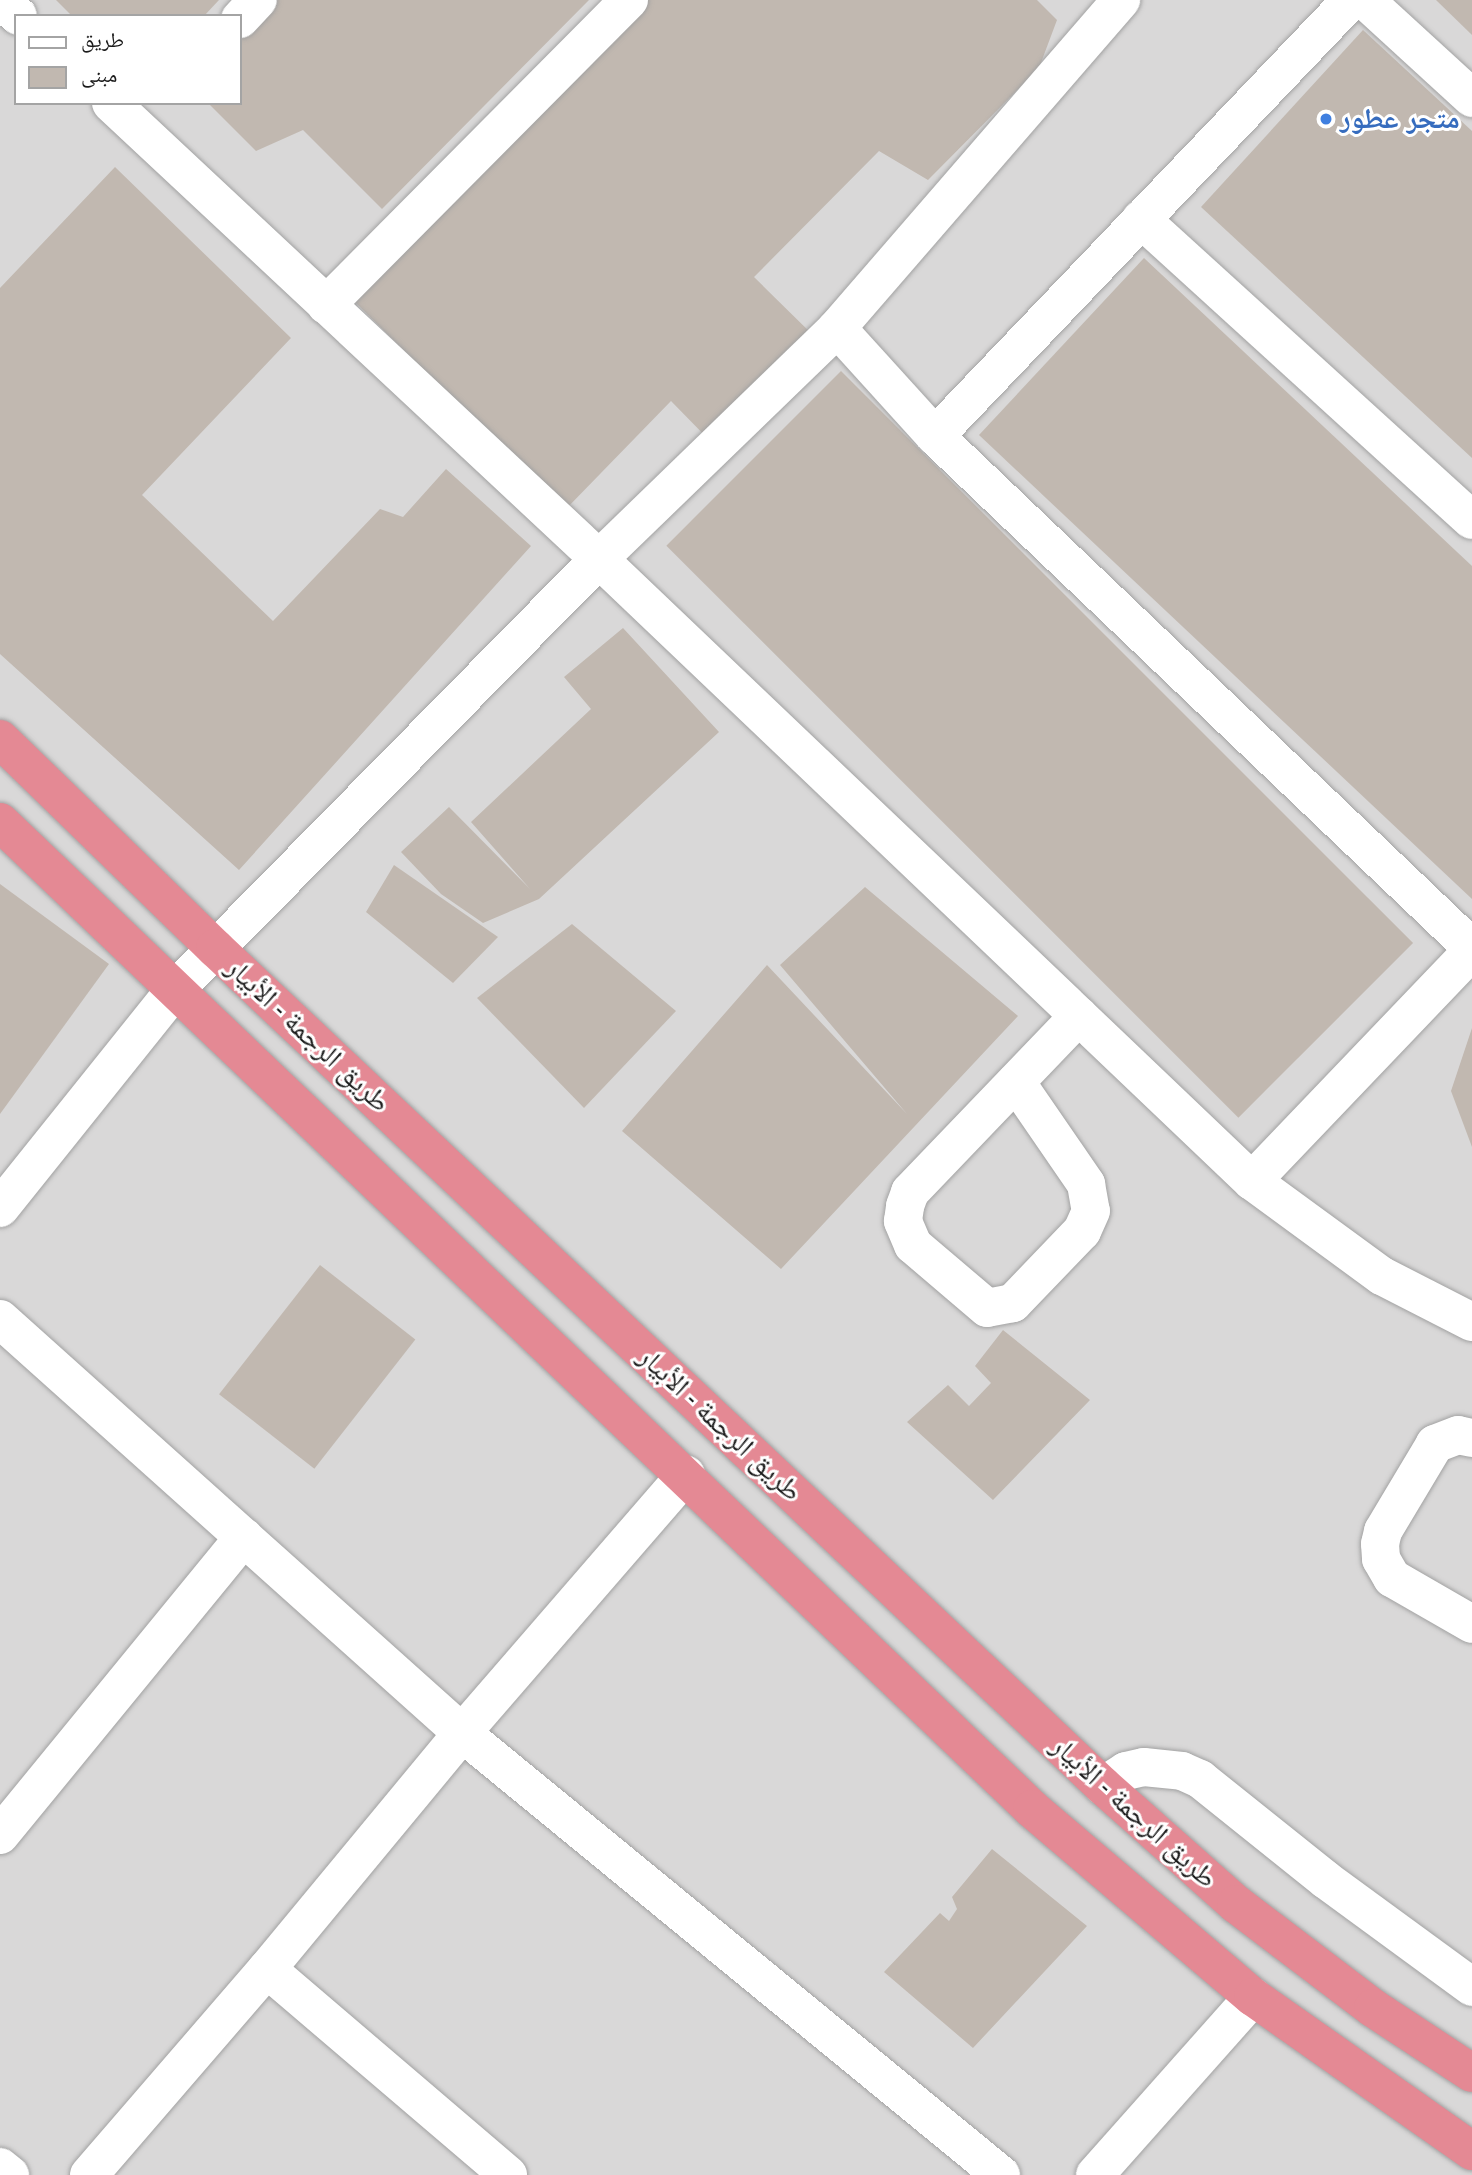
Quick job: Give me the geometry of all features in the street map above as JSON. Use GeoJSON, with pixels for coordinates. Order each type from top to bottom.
{"type":"FeatureCollection","features":[{"type":"Feature","properties":{"kind":"highway","name":"طريق الرجمة - الأبيار"},"geometry":{"type":"LineString","coordinates":[[0,739],[215,948],[1103,1786],[1236,1904],[1373,2008],[1472,2073]]}},
{"type":"Feature","properties":{"kind":"highway"},"geometry":{"type":"LineString","coordinates":[[0,822],[174,991],[686,1474],[1032,1810],[1253,1997],[1472,2151]]}},
{"type":"Feature","properties":{"kind":"street"},"geometry":{"type":"LineString","coordinates":[[1,0],[16,14]]}},
{"type":"Feature","properties":{"kind":"street"},"geometry":{"type":"LineString","coordinates":[[242,17],[258,0]]}},
{"type":"Feature","properties":{"kind":"street"},"geometry":{"type":"LineString","coordinates":[[326,305],[629,0]]}},
{"type":"Feature","properties":{"kind":"street"},"geometry":{"type":"LineString","coordinates":[[934,436],[1351,0]]}},
{"type":"Feature","properties":{"kind":"street"},"geometry":{"type":"LineString","coordinates":[[1365,0],[1472,98]]}},
{"type":"Feature","properties":{"kind":"street"},"geometry":{"type":"LineString","coordinates":[[0,1208],[174,991],[599,559],[837,328],[1098,7]]}},
{"type":"Feature","properties":{"kind":"street"},"geometry":{"type":"LineString","coordinates":[[134,111],[326,305],[599,559],[1252,1181],[1382,1276],[1472,1322]]}},
{"type":"Feature","properties":{"kind":"street"},"geometry":{"type":"LineString","coordinates":[[1142,219],[1472,520]]}},
{"type":"Feature","properties":{"kind":"street"},"geometry":{"type":"LineString","coordinates":[[837,328],[934,436],[1472,949],[1252,1181]]}},
{"type":"Feature","properties":{"kind":"street"},"geometry":{"type":"LineString","coordinates":[[1016,1082],[1086,1184],[1091,1211],[1082,1231],[1013,1303],[987,1308],[913,1245],[903,1221],[905,1206],[910,1192],[1079,1016]]}},
{"type":"Feature","properties":{"kind":"street"},"geometry":{"type":"LineString","coordinates":[[0,1320],[462,1733],[1002,2175]]}},
{"type":"Feature","properties":{"kind":"street"},"geometry":{"type":"LineString","coordinates":[[1472,1438],[1445,1438],[1427,1453],[1380,1545],[1381,1559],[1392,1578],[1472,1624]]}},
{"type":"Feature","properties":{"kind":"street"},"geometry":{"type":"LineString","coordinates":[[89,2175],[267,1969],[462,1733],[686,1474]]}},
{"type":"Feature","properties":{"kind":"street"},"geometry":{"type":"LineString","coordinates":[[0,1835],[244,1537]]}},
{"type":"Feature","properties":{"kind":"street"},"geometry":{"type":"LineString","coordinates":[[1103,1786],[1144,1767],[1182,1771],[1200,1779],[1369,1913],[1472,1987]]}},
{"type":"Feature","properties":{"kind":"street"},"geometry":{"type":"LineString","coordinates":[[267,1969],[509,2175]]}},
{"type":"Feature","properties":{"kind":"street"},"geometry":{"type":"LineString","coordinates":[[1095,2175],[1253,1997]]}},
{"type":"Feature","properties":{"kind":"street"},"geometry":{"type":"LineString","coordinates":[[0,2167],[10,2175]]}},
{"type":"Feature","properties":{"kind":"shaded area"},"geometry":{"type":"Polygon","coordinates":[[[0,0],[1472,0],[1472,2175],[0,2175],[0,0]]]}},
{"type":"Feature","properties":{"kind":"building"},"geometry":{"type":"Polygon","coordinates":[[[56,0],[219,0],[206,14],[70,14],[56,0]]]}},
{"type":"Feature","properties":{"kind":"building"},"geometry":{"type":"Polygon","coordinates":[[[274,0],[589,0],[382,209],[303,130],[256,151],[210,105],[242,105],[242,33],[274,0]]]}},
{"type":"Feature","properties":{"kind":"building"},"geometry":{"type":"Polygon","coordinates":[[[643,0],[1037,0],[1057,20],[1039,68],[928,180],[879,151],[754,277],[818,340],[715,446],[671,401],[565,510],[351,298],[643,0]]]}},
{"type":"Feature","properties":{"kind":"building"},"geometry":{"type":"Polygon","coordinates":[[[1436,0],[1472,0],[1472,35],[1436,0]]]}},
{"type":"Feature","properties":{"kind":"building"},"geometry":{"type":"Polygon","coordinates":[[[1363,30],[1472,131],[1472,458],[1201,207],[1363,30]]]}},
{"type":"Feature","properties":{"kind":"building"},"geometry":{"type":"Polygon","coordinates":[[[115,167],[291,338],[142,495],[273,621],[380,509],[403,517],[446,469],[531,546],[239,870],[0,654],[0,288],[115,167]]]}},
{"type":"Feature","properties":{"kind":"building"},"geometry":{"type":"Polygon","coordinates":[[[1144,258],[1472,566],[1472,899],[979,435],[1144,258]]]}},
{"type":"Feature","properties":{"kind":"building"},"geometry":{"type":"Polygon","coordinates":[[[841,371],[1413,943],[1238,1118],[666,546],[841,371]]]}},
{"type":"Feature","properties":{"kind":"building"},"geometry":{"type":"Polygon","coordinates":[[[623,628],[719,732],[539,899],[483,923],[441,894],[401,852],[449,807],[530,889],[471,822],[591,709],[564,677],[623,628]]]}},
{"type":"Feature","properties":{"kind":"building"},"geometry":{"type":"Polygon","coordinates":[[[394,865],[498,937],[453,983],[366,912],[394,865]]]}},
{"type":"Feature","properties":{"kind":"building"},"geometry":{"type":"Polygon","coordinates":[[[0,884],[109,964],[0,1114],[0,884]]]}},
{"type":"Feature","properties":{"kind":"building"},"geometry":{"type":"Polygon","coordinates":[[[865,887],[1018,1016],[781,1269],[622,1131],[767,965],[907,1114],[780,965],[865,887]]]}},
{"type":"Feature","properties":{"kind":"building"},"geometry":{"type":"Polygon","coordinates":[[[572,924],[676,1011],[584,1108],[477,998],[572,924]]]}},
{"type":"Feature","properties":{"kind":"building"},"geometry":{"type":"Polygon","coordinates":[[[1472,1028],[1472,1147],[1451,1091],[1472,1028]]]}},
{"type":"Feature","properties":{"kind":"building"},"geometry":{"type":"Polygon","coordinates":[[[320,1265],[415,1339],[314,1469],[219,1394],[320,1265]]]}},
{"type":"Feature","properties":{"kind":"building"},"geometry":{"type":"Polygon","coordinates":[[[1003,1330],[1090,1400],[993,1500],[907,1422],[948,1385],[969,1406],[991,1383],[975,1366],[1003,1330]]]}},
{"type":"Feature","properties":{"kind":"building"},"geometry":{"type":"Polygon","coordinates":[[[992,1849],[1087,1926],[973,2048],[884,1972],[940,1913],[949,1921],[957,1909],[952,1897],[992,1849]]]}},
{"type":"Feature","properties":{"kind":"place","name":"متجر عطور"},"geometry":{"type":"Point","coordinates":[1326,119]}}]}
